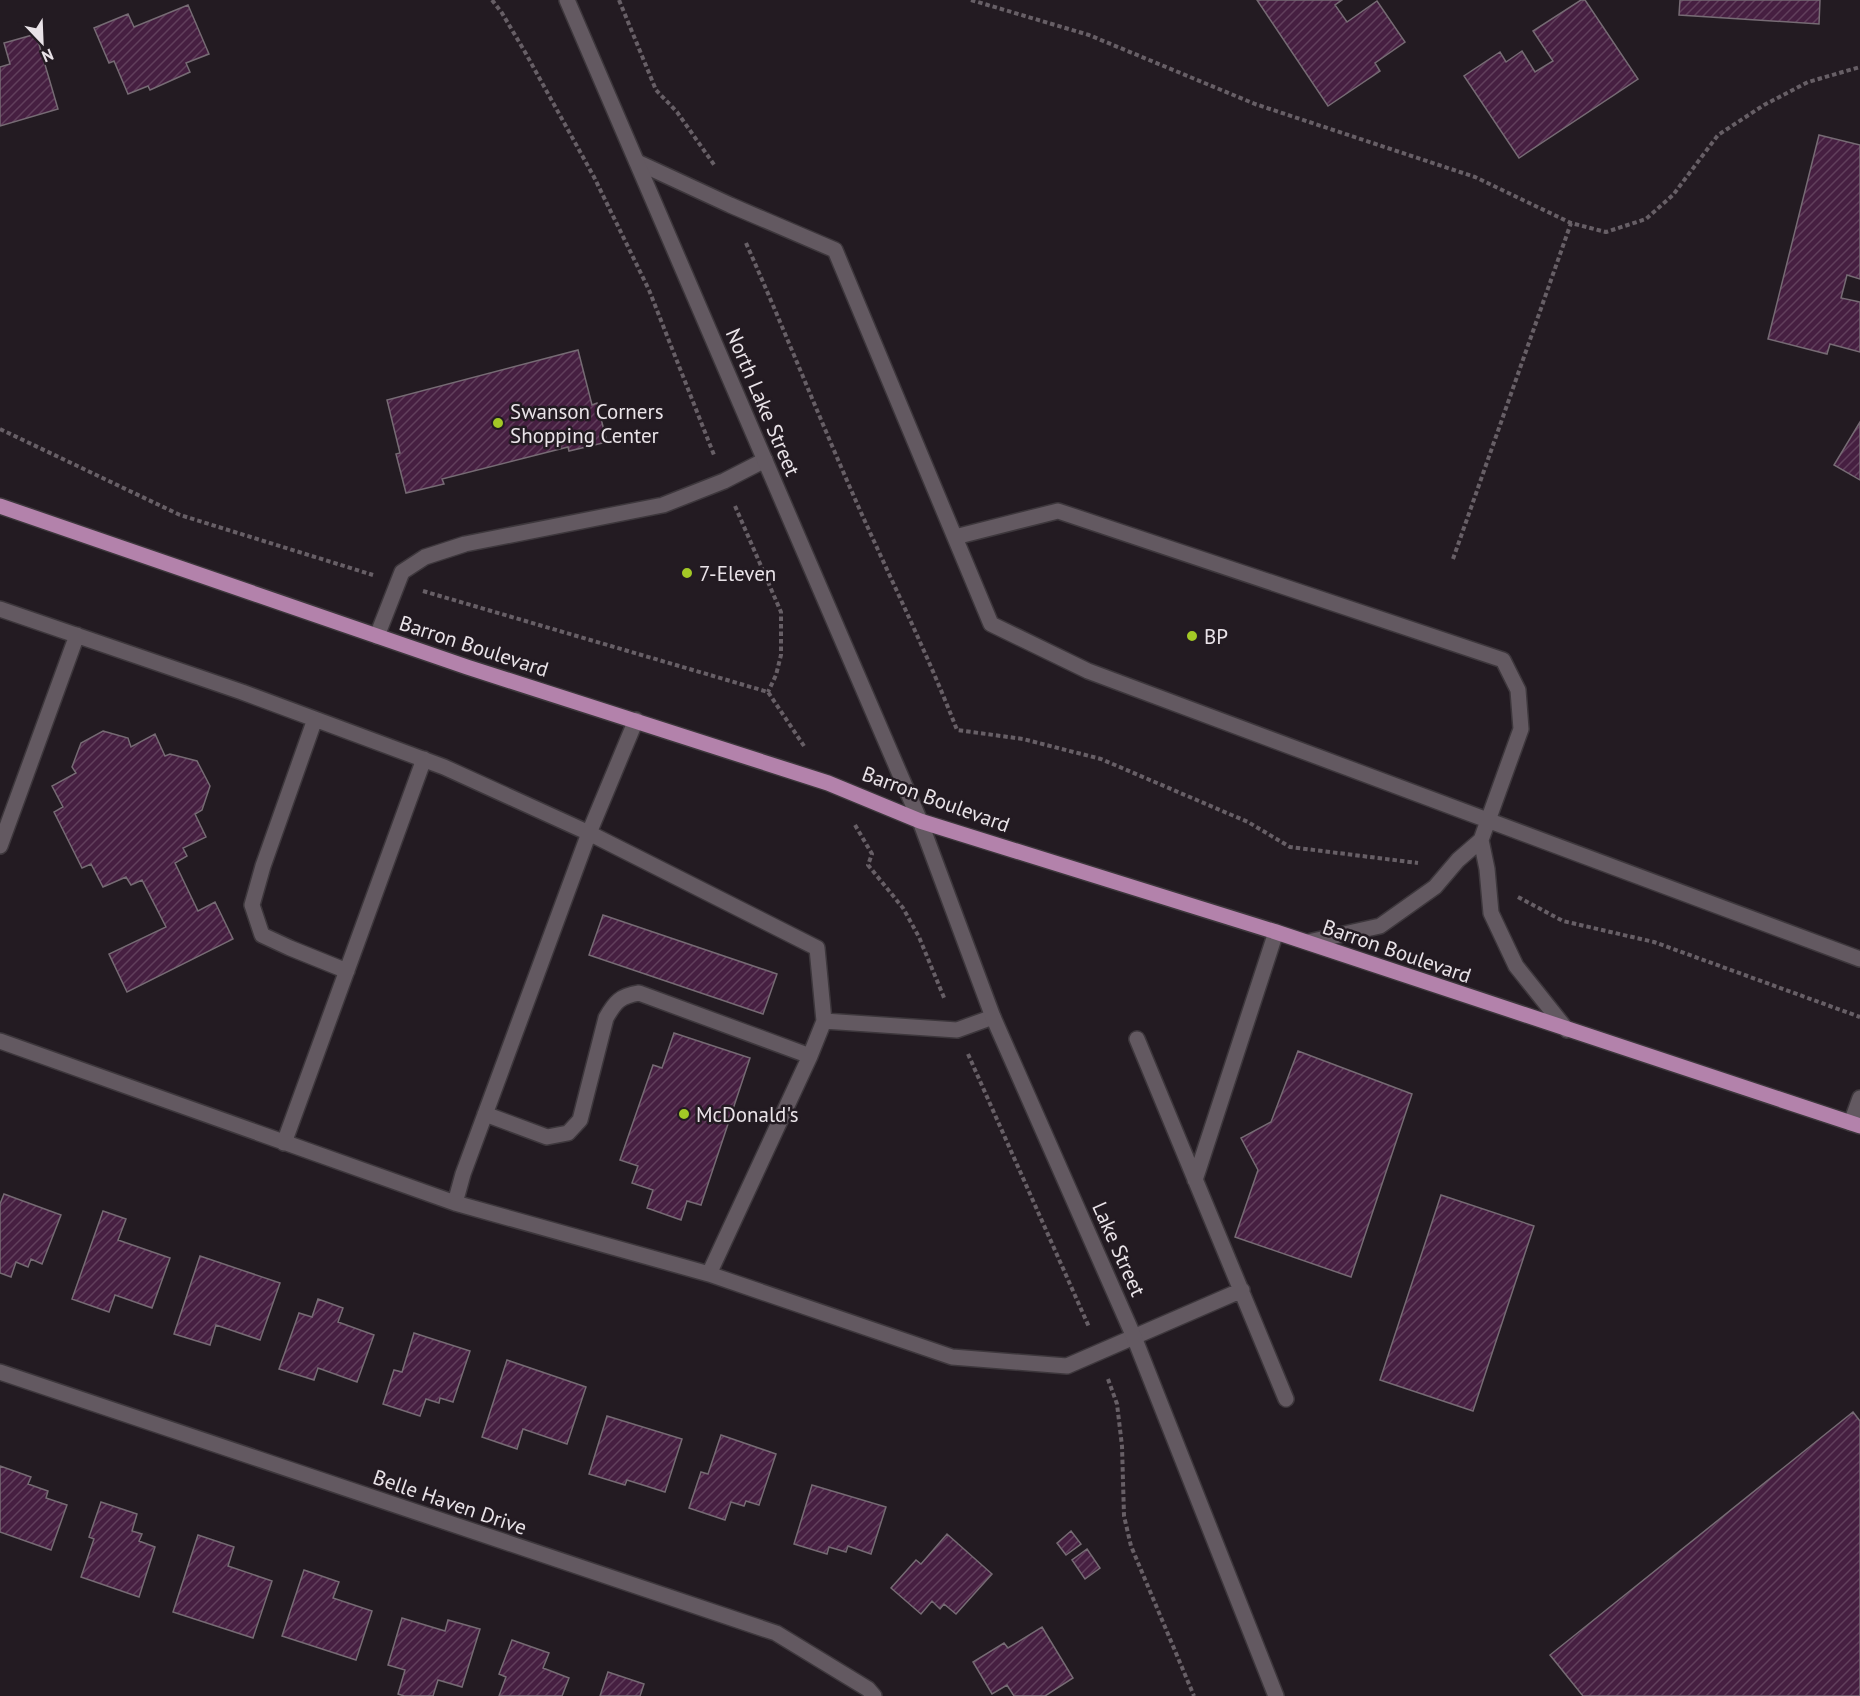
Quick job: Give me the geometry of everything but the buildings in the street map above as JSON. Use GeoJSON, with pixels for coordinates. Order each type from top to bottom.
{"type":"FeatureCollection","features":[{"type":"Feature","properties":{"kind":"main road","name":"Barron Boulevard"},"geometry":{"type":"LineString","coordinates":[[0,506],[468,667],[828,783],[920,821],[1308,942],[1856,1125]]}},
{"type":"Feature","properties":{"kind":"street","name":"North Lake Street"},"geometry":{"type":"LineString","coordinates":[[567,0],[920,821]]}},
{"type":"Feature","properties":{"kind":"street"},"geometry":{"type":"LineString","coordinates":[[637,162],[836,250],[991,624],[1089,671],[1860,959]]}},
{"type":"Feature","properties":{"kind":"street"},"geometry":{"type":"LineString","coordinates":[[377,636],[402,572],[425,557],[465,544],[663,506],[724,481],[765,460]]}},
{"type":"Feature","properties":{"kind":"street"},"geometry":{"type":"LineString","coordinates":[[955,537],[1058,511],[1503,660],[1518,690],[1521,729],[1481,840],[1458,860],[1435,887],[1380,926],[1308,942]]}},
{"type":"Feature","properties":{"kind":"street"},"geometry":{"type":"LineString","coordinates":[[0,610],[77,635],[424,759],[589,833],[817,948],[824,1021],[710,1274]]}},
{"type":"Feature","properties":{"kind":"street"},"geometry":{"type":"LineString","coordinates":[[0,846],[77,635]]}},
{"type":"Feature","properties":{"kind":"street"},"geometry":{"type":"LineString","coordinates":[[315,719],[263,866],[252,905],[262,935],[347,971]]}},
{"type":"Feature","properties":{"kind":"street"},"geometry":{"type":"LineString","coordinates":[[455,1203],[463,1174],[589,833],[636,720]]}},
{"type":"Feature","properties":{"kind":"street"},"geometry":{"type":"LineString","coordinates":[[284,1143],[424,759]]}},
{"type":"Feature","properties":{"kind":"street","name":"Lake Street"},"geometry":{"type":"LineString","coordinates":[[920,821],[993,1017],[1134,1337],[1276,1696]]}},
{"type":"Feature","properties":{"kind":"street"},"geometry":{"type":"LineString","coordinates":[[1481,840],[1487,869],[1491,913],[1516,966],[1567,1030]]}},
{"type":"Feature","properties":{"kind":"street"},"geometry":{"type":"LineString","coordinates":[[1195,1180],[1276,932]]}},
{"type":"Feature","properties":{"kind":"street"},"geometry":{"type":"LineString","coordinates":[[485,1114],[547,1137],[568,1133],[580,1120],[606,1018],[614,1003],[627,995],[639,993],[810,1056]]}},
{"type":"Feature","properties":{"kind":"street"},"geometry":{"type":"LineString","coordinates":[[824,1021],[957,1029],[993,1017]]}},
{"type":"Feature","properties":{"kind":"street"},"geometry":{"type":"LineString","coordinates":[[1137,1040],[1286,1400]]}},
{"type":"Feature","properties":{"kind":"street"},"geometry":{"type":"LineString","coordinates":[[0,1041],[455,1203],[710,1274],[952,1358],[1066,1366],[1242,1290]]}},
{"type":"Feature","properties":{"kind":"street"},"geometry":{"type":"LineString","coordinates":[[1856,1125],[1860,1098]]}},
{"type":"Feature","properties":{"kind":"street","name":"Belle Haven Drive"},"geometry":{"type":"LineString","coordinates":[[0,1372],[776,1633],[868,1689],[874,1696]]}},
{"type":"Feature","properties":{"kind":"path"},"geometry":{"type":"LineString","coordinates":[[492,0],[525,52],[594,177],[649,290],[724,481],[764,569],[781,612],[780,655],[776,675],[768,692]]}},
{"type":"Feature","properties":{"kind":"path"},"geometry":{"type":"LineString","coordinates":[[619,0],[656,90],[677,112],[717,169],[813,404],[939,683],[957,730]]}},
{"type":"Feature","properties":{"kind":"path"},"geometry":{"type":"LineString","coordinates":[[971,0],[1089,35],[1255,104],[1475,177],[1571,223],[1606,231],[1646,219],[1673,195],[1718,135],[1764,105],[1808,82],[1860,67]]}},
{"type":"Feature","properties":{"kind":"path"},"geometry":{"type":"LineString","coordinates":[[1453,559],[1571,223]]}},
{"type":"Feature","properties":{"kind":"path"},"geometry":{"type":"LineString","coordinates":[[872,854],[868,865],[903,908],[919,937],[957,1029],[1087,1322],[1117,1404],[1122,1446],[1124,1516],[1131,1546],[1194,1696]]}},
{"type":"Feature","properties":{"kind":"place","name":"Swanson Corners Shopping Center"},"geometry":{"type":"Point","coordinates":[498,423]}},
{"type":"Feature","properties":{"kind":"place","name":"7-Eleven"},"geometry":{"type":"Point","coordinates":[687,573]}},
{"type":"Feature","properties":{"kind":"place","name":"BP"},"geometry":{"type":"Point","coordinates":[1192,636]}},
{"type":"Feature","properties":{"kind":"place","name":"McDonald's"},"geometry":{"type":"Point","coordinates":[684,1114]}}]}
